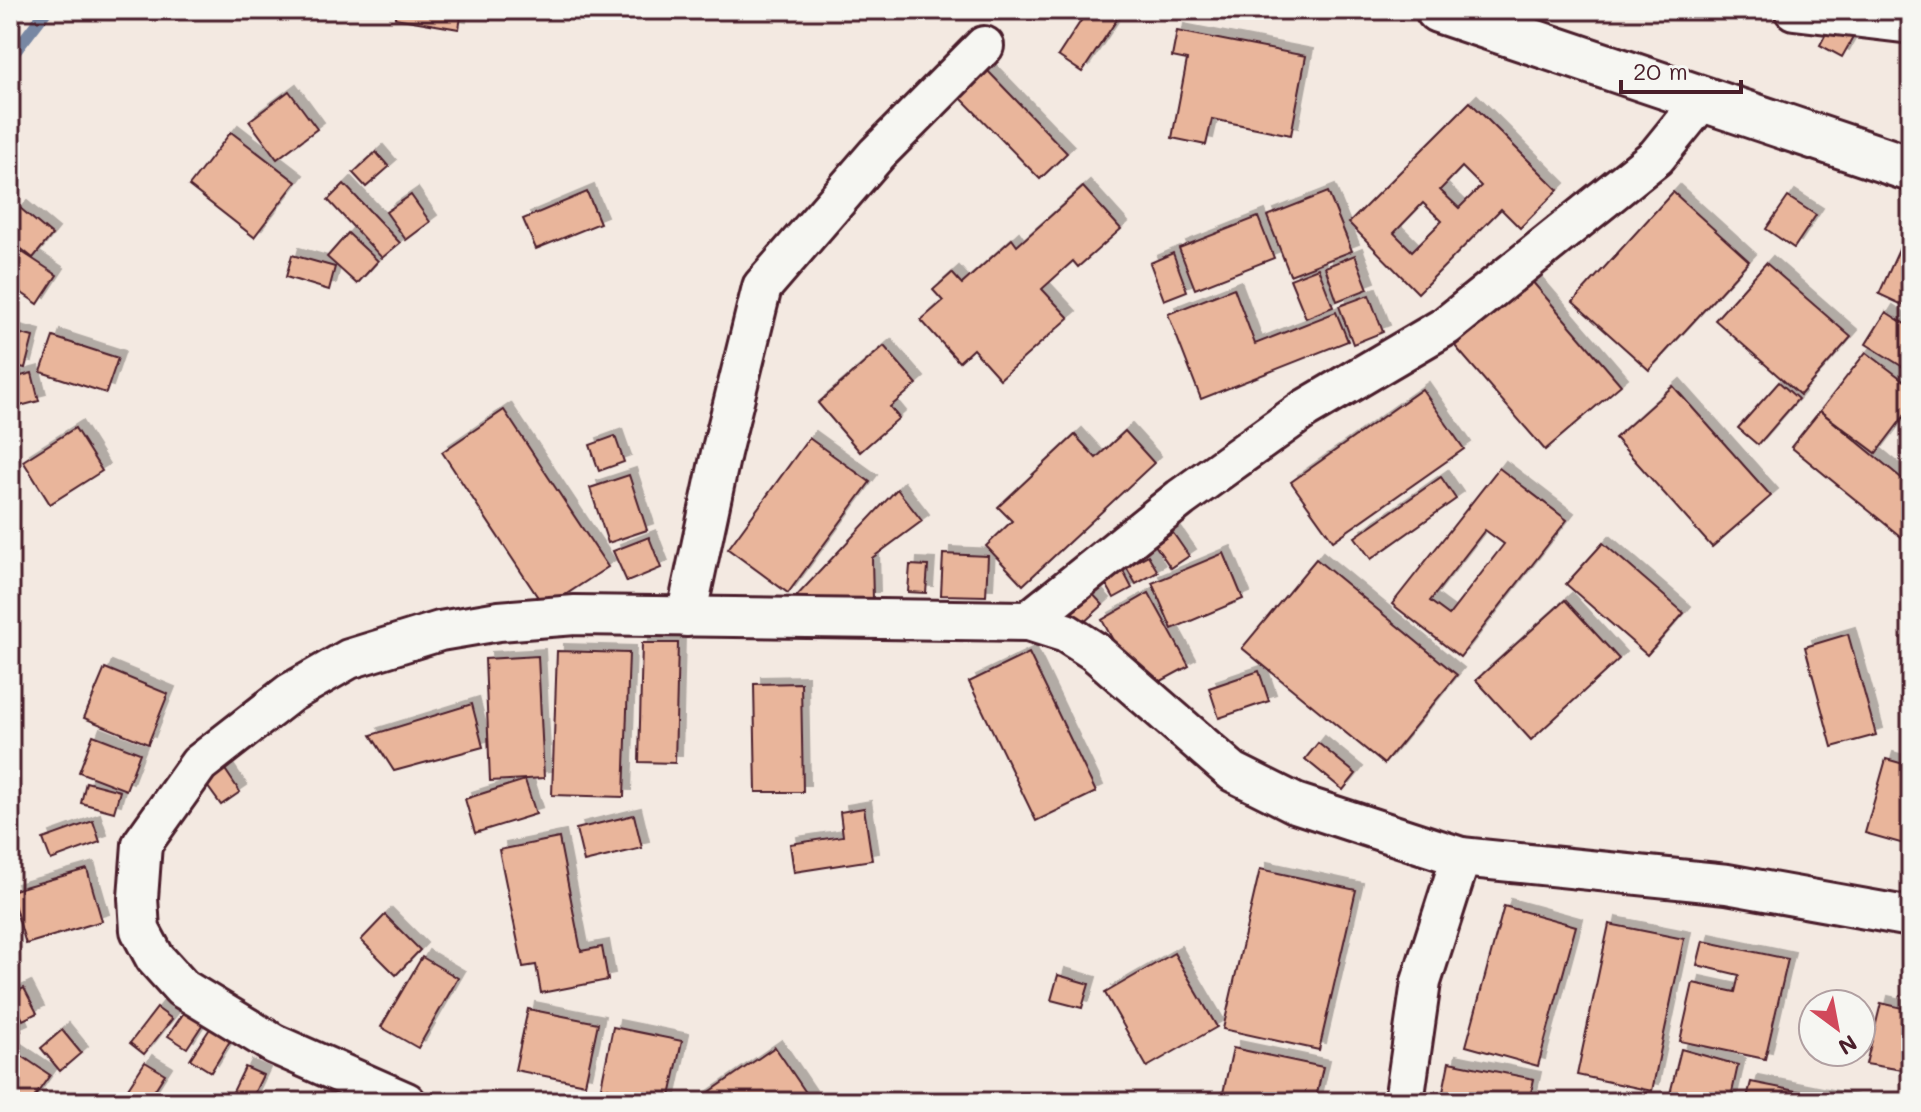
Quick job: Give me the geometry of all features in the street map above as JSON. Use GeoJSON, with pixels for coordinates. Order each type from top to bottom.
{"type":"FeatureCollection","features":[{"type":"Feature","properties":{"kind":"main road"},"geometry":{"type":"LineString","coordinates":[[1438,10],[1911,169]]}},
{"type":"Feature","properties":{"kind":"street"},"geometry":{"type":"LineString","coordinates":[[1794,10],[1911,24]]}},
{"type":"Feature","properties":{"kind":"street"},"geometry":{"type":"LineString","coordinates":[[686,617],[721,453],[762,287],[877,154],[984,46]]}},
{"type":"Feature","properties":{"kind":"street"},"geometry":{"type":"LineString","coordinates":[[1028,621],[1181,498],[1293,418],[1446,326],[1656,157],[1703,99]]}},
{"type":"Feature","properties":{"kind":"street"},"geometry":{"type":"LineString","coordinates":[[406,1102],[274,1044],[182,988],[155,958],[140,930],[138,898],[142,844],[199,764],[290,693],[349,659],[440,631],[499,621],[575,615],[1028,621],[1066,633],[1094,651],[1233,772],[1295,803],[1461,857],[1727,884],[1911,917]]}},
{"type":"Feature","properties":{"kind":"street"},"geometry":{"type":"LineString","coordinates":[[1404,1102],[1421,982],[1461,857]]}},
{"type":"Feature","properties":{"kind":"building"},"geometry":{"type":"Polygon","coordinates":[[[396,10],[462,10],[459,29],[395,18],[396,10]]]}},
{"type":"Feature","properties":{"kind":"building"},"geometry":{"type":"Polygon","coordinates":[[[1088,10],[1106,10],[1118,18],[1082,72],[1058,56],[1088,10]]]}},
{"type":"Feature","properties":{"kind":"building"},"geometry":{"type":"Polygon","coordinates":[[[1832,22],[1855,34],[1842,57],[1820,45],[1832,22]]]}},
{"type":"Feature","properties":{"kind":"building"},"geometry":{"type":"Polygon","coordinates":[[[1177,31],[1306,56],[1291,135],[1212,119],[1206,145],[1172,138],[1187,60],[1172,57],[1177,31]]]}},
{"type":"Feature","properties":{"kind":"building"},"geometry":{"type":"Polygon","coordinates":[[[986,69],[1067,153],[1040,179],[958,95],[986,69]]]}},
{"type":"Feature","properties":{"kind":"building"},"geometry":{"type":"Polygon","coordinates":[[[289,91],[317,129],[277,159],[249,121],[289,91]]]}},
{"type":"Feature","properties":{"kind":"building"},"geometry":{"type":"Polygon","coordinates":[[[1470,102],[1558,190],[1520,228],[1501,209],[1418,293],[1349,223],[1470,102]],[[1462,167],[1440,190],[1459,208],[1481,186],[1462,167]],[[1423,203],[1394,233],[1412,251],[1442,221],[1423,203]]]}},
{"type":"Feature","properties":{"kind":"building"},"geometry":{"type":"Polygon","coordinates":[[[231,132],[296,182],[254,237],[189,186],[231,132]]]}},
{"type":"Feature","properties":{"kind":"building"},"geometry":{"type":"Polygon","coordinates":[[[376,152],[389,167],[366,187],[353,173],[376,152]]]}},
{"type":"Feature","properties":{"kind":"building"},"geometry":{"type":"Polygon","coordinates":[[[344,184],[400,243],[382,258],[328,200],[344,184]]]}},
{"type":"Feature","properties":{"kind":"building"},"geometry":{"type":"Polygon","coordinates":[[[1083,187],[1121,229],[1078,267],[1073,261],[1042,289],[1069,318],[1000,379],[973,349],[959,362],[921,320],[943,301],[933,290],[952,273],[962,284],[1012,239],[1017,246],[1083,187]]]}},
{"type":"Feature","properties":{"kind":"building"},"geometry":{"type":"Polygon","coordinates":[[[587,192],[600,223],[536,249],[523,219],[587,192]]]}},
{"type":"Feature","properties":{"kind":"building"},"geometry":{"type":"Polygon","coordinates":[[[1328,192],[1352,251],[1290,275],[1267,216],[1328,192]]]}},
{"type":"Feature","properties":{"kind":"building"},"geometry":{"type":"Polygon","coordinates":[[[1673,192],[1749,261],[1649,370],[1573,302],[1673,192]]]}},
{"type":"Feature","properties":{"kind":"building"},"geometry":{"type":"Polygon","coordinates":[[[411,195],[430,222],[406,240],[386,212],[411,195]]]}},
{"type":"Feature","properties":{"kind":"building"},"geometry":{"type":"Polygon","coordinates":[[[1788,197],[1816,215],[1794,248],[1766,229],[1788,197]]]}},
{"type":"Feature","properties":{"kind":"building"},"geometry":{"type":"Polygon","coordinates":[[[20,208],[52,235],[33,258],[10,240],[10,221],[20,208]]]}},
{"type":"Feature","properties":{"kind":"building"},"geometry":{"type":"Polygon","coordinates":[[[1258,217],[1274,258],[1195,289],[1179,248],[1258,217]]]}},
{"type":"Feature","properties":{"kind":"building"},"geometry":{"type":"Polygon","coordinates":[[[348,233],[378,261],[357,284],[327,257],[348,233]]]}},
{"type":"Feature","properties":{"kind":"building"},"geometry":{"type":"Polygon","coordinates":[[[1902,243],[1911,247],[1911,298],[1907,307],[1879,294],[1902,243]]]}},
{"type":"Feature","properties":{"kind":"building"},"geometry":{"type":"Polygon","coordinates":[[[13,246],[57,275],[38,304],[10,285],[10,250],[13,246]]]}},
{"type":"Feature","properties":{"kind":"building"},"geometry":{"type":"Polygon","coordinates":[[[1173,253],[1187,291],[1164,300],[1150,263],[1173,253]]]}},
{"type":"Feature","properties":{"kind":"building"},"geometry":{"type":"Polygon","coordinates":[[[292,255],[335,267],[329,290],[286,277],[292,255]]]}},
{"type":"Feature","properties":{"kind":"building"},"geometry":{"type":"Polygon","coordinates":[[[1355,255],[1368,289],[1337,301],[1325,267],[1355,255]]]}},
{"type":"Feature","properties":{"kind":"building"},"geometry":{"type":"Polygon","coordinates":[[[1766,263],[1851,337],[1800,395],[1715,320],[1766,263]]]}},
{"type":"Feature","properties":{"kind":"building"},"geometry":{"type":"Polygon","coordinates":[[[1318,268],[1333,307],[1306,318],[1290,279],[1318,268]]]}},
{"type":"Feature","properties":{"kind":"building"},"geometry":{"type":"Polygon","coordinates":[[[1531,280],[1621,385],[1545,450],[1455,346],[1531,280]]]}},
{"type":"Feature","properties":{"kind":"building"},"geometry":{"type":"Polygon","coordinates":[[[1234,288],[1255,344],[1336,312],[1348,341],[1201,399],[1168,314],[1234,288]]]}},
{"type":"Feature","properties":{"kind":"building"},"geometry":{"type":"Polygon","coordinates":[[[1369,295],[1383,332],[1353,344],[1339,306],[1369,295]]]}},
{"type":"Feature","properties":{"kind":"building"},"geometry":{"type":"Polygon","coordinates":[[[1886,312],[1911,328],[1911,372],[1866,344],[1886,312]]]}},
{"type":"Feature","properties":{"kind":"building"},"geometry":{"type":"Polygon","coordinates":[[[10,331],[33,337],[25,368],[10,365],[10,331]]]}},
{"type":"Feature","properties":{"kind":"building"},"geometry":{"type":"Polygon","coordinates":[[[53,337],[118,358],[106,393],[41,372],[53,337]]]}},
{"type":"Feature","properties":{"kind":"building"},"geometry":{"type":"Polygon","coordinates":[[[884,346],[917,384],[890,407],[899,418],[860,452],[818,403],[884,346]]]}},
{"type":"Feature","properties":{"kind":"building"},"geometry":{"type":"Polygon","coordinates":[[[1866,352],[1911,386],[1911,407],[1876,453],[1820,411],[1866,352]]]}},
{"type":"Feature","properties":{"kind":"building"},"geometry":{"type":"Polygon","coordinates":[[[32,373],[39,401],[16,407],[10,379],[32,373]]]}},
{"type":"Feature","properties":{"kind":"building"},"geometry":{"type":"Polygon","coordinates":[[[1779,382],[1798,399],[1758,445],[1738,428],[1779,382]]]}},
{"type":"Feature","properties":{"kind":"building"},"geometry":{"type":"Polygon","coordinates":[[[1673,386],[1771,496],[1712,547],[1615,438],[1673,386]]]}},
{"type":"Feature","properties":{"kind":"building"},"geometry":{"type":"Polygon","coordinates":[[[1422,389],[1464,449],[1333,541],[1291,482],[1422,389]]]}},
{"type":"Feature","properties":{"kind":"building"},"geometry":{"type":"Polygon","coordinates":[[[504,410],[608,567],[545,608],[442,452],[504,410]]]}},
{"type":"Feature","properties":{"kind":"building"},"geometry":{"type":"Polygon","coordinates":[[[1820,411],[1911,486],[1911,545],[1791,447],[1820,411]]]}},
{"type":"Feature","properties":{"kind":"building"},"geometry":{"type":"Polygon","coordinates":[[[75,428],[102,471],[50,504],[23,461],[75,428]]]}},
{"type":"Feature","properties":{"kind":"building"},"geometry":{"type":"Polygon","coordinates":[[[1125,431],[1154,463],[1023,585],[986,546],[1012,521],[998,507],[1075,435],[1096,458],[1125,431]]]}},
{"type":"Feature","properties":{"kind":"building"},"geometry":{"type":"Polygon","coordinates":[[[615,436],[624,462],[599,471],[590,445],[615,436]]]}},
{"type":"Feature","properties":{"kind":"building"},"geometry":{"type":"Polygon","coordinates":[[[809,438],[870,482],[788,593],[728,549],[809,438]]]}},
{"type":"Feature","properties":{"kind":"building"},"geometry":{"type":"Polygon","coordinates":[[[1499,468],[1567,520],[1460,657],[1392,604],[1499,468]],[[1485,530],[1430,601],[1449,615],[1504,544],[1485,530]]]}},
{"type":"Feature","properties":{"kind":"building"},"geometry":{"type":"Polygon","coordinates":[[[629,475],[647,530],[608,543],[590,488],[629,475]]]}},
{"type":"Feature","properties":{"kind":"building"},"geometry":{"type":"Polygon","coordinates":[[[1441,477],[1456,499],[1371,559],[1355,537],[1441,477]]]}},
{"type":"Feature","properties":{"kind":"building"},"geometry":{"type":"Polygon","coordinates":[[[897,489],[922,521],[872,558],[873,599],[793,600],[897,489]]]}},
{"type":"Feature","properties":{"kind":"building"},"geometry":{"type":"Polygon","coordinates":[[[1173,533],[1189,556],[1171,568],[1155,545],[1173,533]]]}},
{"type":"Feature","properties":{"kind":"building"},"geometry":{"type":"Polygon","coordinates":[[[649,537],[661,568],[627,582],[613,551],[649,537]]]}},
{"type":"Feature","properties":{"kind":"building"},"geometry":{"type":"Polygon","coordinates":[[[1603,543],[1684,613],[1647,655],[1566,584],[1603,543]]]}},
{"type":"Feature","properties":{"kind":"building"},"geometry":{"type":"Polygon","coordinates":[[[1224,553],[1243,599],[1172,629],[1152,583],[1224,553]]]}},
{"type":"Feature","properties":{"kind":"building"},"geometry":{"type":"Polygon","coordinates":[[[943,554],[988,556],[986,596],[941,595],[943,554]]]}},
{"type":"Feature","properties":{"kind":"building"},"geometry":{"type":"Polygon","coordinates":[[[1148,555],[1158,572],[1136,584],[1126,567],[1148,555]]]}},
{"type":"Feature","properties":{"kind":"building"},"geometry":{"type":"Polygon","coordinates":[[[1316,559],[1457,675],[1384,764],[1242,648],[1316,559]]]}},
{"type":"Feature","properties":{"kind":"building"},"geometry":{"type":"Polygon","coordinates":[[[910,565],[928,566],[926,593],[908,592],[910,565]]]}},
{"type":"Feature","properties":{"kind":"building"},"geometry":{"type":"Polygon","coordinates":[[[1121,567],[1132,588],[1114,598],[1102,577],[1121,567]]]}},
{"type":"Feature","properties":{"kind":"building"},"geometry":{"type":"Polygon","coordinates":[[[1088,589],[1103,605],[1082,624],[1068,608],[1088,589]]]}},
{"type":"Feature","properties":{"kind":"building"},"geometry":{"type":"Polygon","coordinates":[[[1149,593],[1189,666],[1141,692],[1102,620],[1149,593]]]}},
{"type":"Feature","properties":{"kind":"building"},"geometry":{"type":"Polygon","coordinates":[[[1565,600],[1619,659],[1531,740],[1476,680],[1565,600]]]}},
{"type":"Feature","properties":{"kind":"building"},"geometry":{"type":"Polygon","coordinates":[[[1848,634],[1876,735],[1832,747],[1805,647],[1848,634]]]}},
{"type":"Feature","properties":{"kind":"building"},"geometry":{"type":"Polygon","coordinates":[[[642,643],[678,643],[675,763],[639,762],[642,643]]]}},
{"type":"Feature","properties":{"kind":"building"},"geometry":{"type":"Polygon","coordinates":[[[557,651],[629,653],[624,797],[552,795],[557,651]]]}},
{"type":"Feature","properties":{"kind":"building"},"geometry":{"type":"Polygon","coordinates":[[[1029,653],[1096,792],[1036,821],[969,682],[1029,653]]]}},
{"type":"Feature","properties":{"kind":"building"},"geometry":{"type":"Polygon","coordinates":[[[538,656],[544,778],[490,781],[485,659],[538,656]]]}},
{"type":"Feature","properties":{"kind":"building"},"geometry":{"type":"Polygon","coordinates":[[[105,668],[168,694],[148,744],[84,718],[105,668]]]}},
{"type":"Feature","properties":{"kind":"building"},"geometry":{"type":"Polygon","coordinates":[[[1259,671],[1269,701],[1219,718],[1209,688],[1259,671]]]}},
{"type":"Feature","properties":{"kind":"building"},"geometry":{"type":"Polygon","coordinates":[[[801,683],[803,792],[756,792],[754,684],[801,683]]]}},
{"type":"Feature","properties":{"kind":"building"},"geometry":{"type":"Polygon","coordinates":[[[472,704],[483,747],[394,771],[371,735],[472,704]]]}},
{"type":"Feature","properties":{"kind":"building"},"geometry":{"type":"Polygon","coordinates":[[[93,735],[140,753],[126,790],[79,772],[93,735]]]}},
{"type":"Feature","properties":{"kind":"building"},"geometry":{"type":"Polygon","coordinates":[[[1318,743],[1356,774],[1343,790],[1305,759],[1318,743]]]}},
{"type":"Feature","properties":{"kind":"building"},"geometry":{"type":"Polygon","coordinates":[[[1886,759],[1911,766],[1911,846],[1865,833],[1886,759]]]}},
{"type":"Feature","properties":{"kind":"building"},"geometry":{"type":"Polygon","coordinates":[[[220,762],[240,792],[221,805],[200,776],[220,762]]]}},
{"type":"Feature","properties":{"kind":"building"},"geometry":{"type":"Polygon","coordinates":[[[525,780],[536,814],[475,833],[465,799],[525,780]]]}},
{"type":"Feature","properties":{"kind":"building"},"geometry":{"type":"Polygon","coordinates":[[[86,782],[120,791],[114,812],[81,803],[86,782]]]}},
{"type":"Feature","properties":{"kind":"building"},"geometry":{"type":"Polygon","coordinates":[[[864,808],[872,860],[794,872],[790,844],[843,836],[840,812],[864,808]]]}},
{"type":"Feature","properties":{"kind":"building"},"geometry":{"type":"Polygon","coordinates":[[[634,815],[642,848],[584,862],[576,829],[634,815]]]}},
{"type":"Feature","properties":{"kind":"building"},"geometry":{"type":"Polygon","coordinates":[[[93,821],[100,842],[51,860],[43,839],[93,821]]]}},
{"type":"Feature","properties":{"kind":"building"},"geometry":{"type":"Polygon","coordinates":[[[559,838],[581,951],[602,947],[608,980],[541,993],[536,965],[523,967],[499,850],[559,838]]]}},
{"type":"Feature","properties":{"kind":"building"},"geometry":{"type":"Polygon","coordinates":[[[87,869],[102,921],[26,944],[10,891],[87,869]]]}},
{"type":"Feature","properties":{"kind":"building"},"geometry":{"type":"Polygon","coordinates":[[[1260,869],[1356,890],[1319,1050],[1223,1029],[1260,869]]]}},
{"type":"Feature","properties":{"kind":"building"},"geometry":{"type":"Polygon","coordinates":[[[1504,906],[1576,926],[1538,1066],[1466,1046],[1504,906]]]}},
{"type":"Feature","properties":{"kind":"building"},"geometry":{"type":"Polygon","coordinates":[[[385,915],[420,950],[396,975],[361,940],[385,915]]]}},
{"type":"Feature","properties":{"kind":"building"},"geometry":{"type":"Polygon","coordinates":[[[1609,924],[1684,939],[1652,1091],[1577,1075],[1609,924]]]}},
{"type":"Feature","properties":{"kind":"building"},"geometry":{"type":"Polygon","coordinates":[[[1703,941],[1788,959],[1765,1059],[1680,1041],[1693,983],[1735,992],[1739,975],[1697,965],[1703,941]]]}},
{"type":"Feature","properties":{"kind":"building"},"geometry":{"type":"Polygon","coordinates":[[[1174,953],[1217,1027],[1147,1067],[1105,993],[1174,953]]]}},
{"type":"Feature","properties":{"kind":"building"},"geometry":{"type":"Polygon","coordinates":[[[422,957],[458,978],[418,1048],[381,1027],[422,957]]]}},
{"type":"Feature","properties":{"kind":"building"},"geometry":{"type":"Polygon","coordinates":[[[1058,975],[1089,984],[1082,1008],[1051,1000],[1058,975]]]}},
{"type":"Feature","properties":{"kind":"building"},"geometry":{"type":"Polygon","coordinates":[[[24,988],[37,1013],[23,1020],[10,995],[24,988]]]}},
{"type":"Feature","properties":{"kind":"building"},"geometry":{"type":"Polygon","coordinates":[[[1881,1003],[1911,1010],[1911,1035],[1903,1070],[1877,1066],[1877,1019],[1881,1003]]]}},
{"type":"Feature","properties":{"kind":"building"},"geometry":{"type":"Polygon","coordinates":[[[10,1006],[21,1031],[10,1036],[10,1006]]]}},
{"type":"Feature","properties":{"kind":"building"},"geometry":{"type":"Polygon","coordinates":[[[157,1008],[172,1019],[144,1054],[130,1043],[157,1008]]]}},
{"type":"Feature","properties":{"kind":"building"},"geometry":{"type":"Polygon","coordinates":[[[187,1008],[206,1019],[187,1048],[168,1036],[187,1008]]]}},
{"type":"Feature","properties":{"kind":"building"},"geometry":{"type":"Polygon","coordinates":[[[528,1009],[598,1023],[585,1084],[515,1070],[528,1009]]]}},
{"type":"Feature","properties":{"kind":"building"},"geometry":{"type":"Polygon","coordinates":[[[213,1024],[233,1036],[211,1072],[190,1059],[213,1024]]]}},
{"type":"Feature","properties":{"kind":"building"},"geometry":{"type":"Polygon","coordinates":[[[613,1027],[682,1041],[669,1101],[601,1087],[613,1027]]]}},
{"type":"Feature","properties":{"kind":"building"},"geometry":{"type":"Polygon","coordinates":[[[62,1030],[81,1053],[60,1071],[41,1048],[62,1030]]]}},
{"type":"Feature","properties":{"kind":"building"},"geometry":{"type":"Polygon","coordinates":[[[775,1047],[809,1097],[803,1102],[698,1100],[775,1047]]]}},
{"type":"Feature","properties":{"kind":"building"},"geometry":{"type":"Polygon","coordinates":[[[1233,1048],[1323,1067],[1315,1102],[1221,1102],[1233,1048]]]}},
{"type":"Feature","properties":{"kind":"building"},"geometry":{"type":"Polygon","coordinates":[[[1681,1049],[1738,1065],[1730,1102],[1668,1102],[1681,1049]]]}},
{"type":"Feature","properties":{"kind":"building"},"geometry":{"type":"Polygon","coordinates":[[[13,1050],[50,1075],[31,1102],[10,1102],[10,1055],[13,1050]]]}},
{"type":"Feature","properties":{"kind":"building"},"geometry":{"type":"Polygon","coordinates":[[[145,1062],[165,1074],[147,1102],[119,1102],[145,1062]]]}},
{"type":"Feature","properties":{"kind":"building"},"geometry":{"type":"Polygon","coordinates":[[[1449,1062],[1534,1079],[1529,1102],[1441,1102],[1449,1062]]]}},
{"type":"Feature","properties":{"kind":"building"},"geometry":{"type":"Polygon","coordinates":[[[245,1067],[263,1075],[250,1102],[228,1102],[245,1067]]]}},
{"type":"Feature","properties":{"kind":"building"},"geometry":{"type":"Polygon","coordinates":[[[1751,1082],[1851,1102],[1746,1102],[1751,1082]]]}},
{"type":"Feature","properties":{"kind":"waterway"},"geometry":{"type":"LineString","coordinates":[[10,58],[47,10]]}}]}
